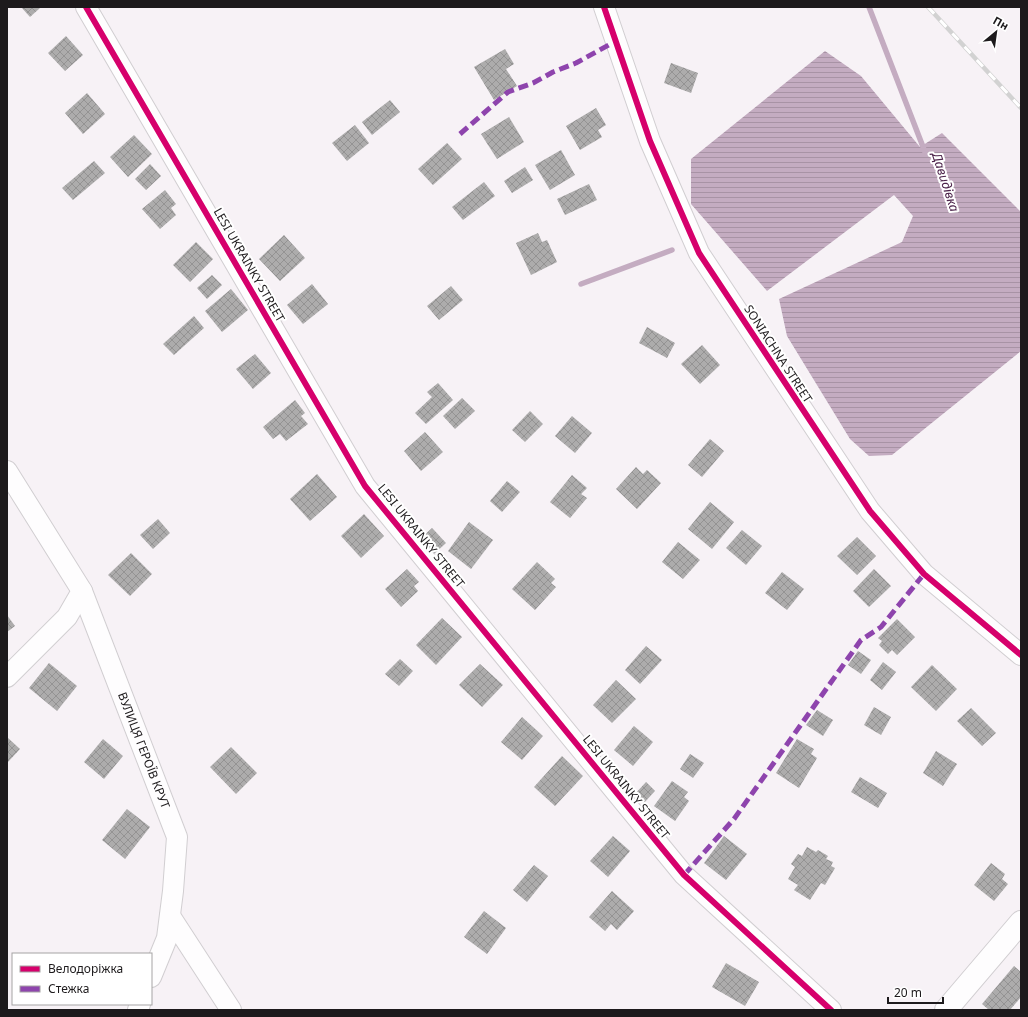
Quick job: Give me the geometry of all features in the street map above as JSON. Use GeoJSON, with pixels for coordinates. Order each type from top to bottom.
{"type":"FeatureCollection","features":[{"type":"Feature","properties":{"kind":"street","name":"LESI UKRAINKY STREET"},"geometry":{"type":"LineString","coordinates":[[86,7],[365,486],[684,875],[831,1010]]}},
{"type":"Feature","properties":{"kind":"street","name":"SONIACHNA STREET"},"geometry":{"type":"LineString","coordinates":[[604,7],[650,141],[699,253],[870,511],[924,574],[1021,656]]}},
{"type":"Feature","properties":{"kind":"street","name":"ВУЛИЦЯ ГЕРОЇВ КРУТ"},"geometry":{"type":"LineString","coordinates":[[7,471],[82,590],[177,838],[167,938],[152,975]]}},
{"type":"Feature","properties":{"kind":"street"},"geometry":{"type":"LineString","coordinates":[[7,677],[67,617],[82,590]]}},
{"type":"Feature","properties":{"kind":"street"},"geometry":{"type":"LineString","coordinates":[[170,916],[231,1010]]}},
{"type":"Feature","properties":{"kind":"street"},"geometry":{"type":"LineString","coordinates":[[946,1010],[1021,922]]}},
{"type":"Feature","properties":{"kind":"water"},"geometry":{"type":"Polygon","coordinates":[[[825,51],[861,76],[920,147],[942,133],[1021,212],[1021,351],[892,455],[869,456],[850,439],[787,336],[779,299],[902,242],[913,216],[894,195],[767,291],[691,204],[691,159],[825,51]]]}},
{"type":"Feature","properties":{"kind":"building"},"geometry":{"type":"Polygon","coordinates":[[[21,7],[41,7],[30,17],[21,7]]]}},
{"type":"Feature","properties":{"kind":"building"},"geometry":{"type":"Polygon","coordinates":[[[66,36],[83,55],[65,71],[48,53],[66,36]]]}},
{"type":"Feature","properties":{"kind":"building"},"geometry":{"type":"Polygon","coordinates":[[[505,49],[514,64],[506,69],[517,86],[494,100],[474,67],[505,49]]]}},
{"type":"Feature","properties":{"kind":"building"},"geometry":{"type":"Polygon","coordinates":[[[671,63],[698,73],[691,93],[664,83],[671,63]]]}},
{"type":"Feature","properties":{"kind":"building"},"geometry":{"type":"Polygon","coordinates":[[[87,93],[105,114],[83,134],[65,113],[87,93]]]}},
{"type":"Feature","properties":{"kind":"building"},"geometry":{"type":"Polygon","coordinates":[[[390,100],[400,112],[372,135],[362,122],[390,100]]]}},
{"type":"Feature","properties":{"kind":"building"},"geometry":{"type":"Polygon","coordinates":[[[596,108],[606,125],[598,130],[602,137],[580,150],[566,126],[596,108]]]}},
{"type":"Feature","properties":{"kind":"building"},"geometry":{"type":"Polygon","coordinates":[[[509,117],[524,142],[497,159],[481,134],[509,117]]]}},
{"type":"Feature","properties":{"kind":"building"},"geometry":{"type":"Polygon","coordinates":[[[355,125],[369,143],[347,161],[332,143],[355,125]]]}},
{"type":"Feature","properties":{"kind":"building"},"geometry":{"type":"Polygon","coordinates":[[[134,135],[152,154],[128,177],[110,157],[134,135]]]}},
{"type":"Feature","properties":{"kind":"building"},"geometry":{"type":"Polygon","coordinates":[[[447,143],[462,159],[433,185],[418,169],[447,143]]]}},
{"type":"Feature","properties":{"kind":"building"},"geometry":{"type":"Polygon","coordinates":[[[561,150],[575,175],[550,190],[535,165],[561,150]]]}},
{"type":"Feature","properties":{"kind":"building"},"geometry":{"type":"Polygon","coordinates":[[[94,161],[105,173],[73,200],[62,188],[94,161]]]}},
{"type":"Feature","properties":{"kind":"building"},"geometry":{"type":"Polygon","coordinates":[[[150,164],[161,176],[146,190],[135,179],[150,164]]]}},
{"type":"Feature","properties":{"kind":"building"},"geometry":{"type":"Polygon","coordinates":[[[525,167],[533,180],[512,193],[504,181],[525,167]]]}},
{"type":"Feature","properties":{"kind":"building"},"geometry":{"type":"Polygon","coordinates":[[[484,182],[495,196],[463,220],[452,207],[484,182]]]}},
{"type":"Feature","properties":{"kind":"building"},"geometry":{"type":"Polygon","coordinates":[[[589,184],[597,200],[565,215],[557,199],[589,184]]]}},
{"type":"Feature","properties":{"kind":"building"},"geometry":{"type":"Polygon","coordinates":[[[165,190],[176,204],[171,208],[176,215],[160,229],[142,209],[165,190]]]}},
{"type":"Feature","properties":{"kind":"building"},"geometry":{"type":"Polygon","coordinates":[[[538,233],[542,242],[547,240],[557,262],[531,275],[516,243],[538,233]]]}},
{"type":"Feature","properties":{"kind":"building"},"geometry":{"type":"Polygon","coordinates":[[[284,235],[305,258],[280,281],[259,259],[284,235]]]}},
{"type":"Feature","properties":{"kind":"building"},"geometry":{"type":"Polygon","coordinates":[[[196,242],[213,259],[190,282],[173,265],[196,242]]]}},
{"type":"Feature","properties":{"kind":"building"},"geometry":{"type":"Polygon","coordinates":[[[212,275],[222,285],[207,299],[197,288],[212,275]]]}},
{"type":"Feature","properties":{"kind":"building"},"geometry":{"type":"Polygon","coordinates":[[[312,284],[328,304],[303,324],[287,305],[312,284]]]}},
{"type":"Feature","properties":{"kind":"building"},"geometry":{"type":"Polygon","coordinates":[[[451,286],[463,300],[439,320],[427,306],[451,286]]]}},
{"type":"Feature","properties":{"kind":"building"},"geometry":{"type":"Polygon","coordinates":[[[231,289],[248,310],[222,332],[205,311],[231,289]]]}},
{"type":"Feature","properties":{"kind":"building"},"geometry":{"type":"Polygon","coordinates":[[[194,316],[204,328],[174,355],[163,344],[194,316]]]}},
{"type":"Feature","properties":{"kind":"building"},"geometry":{"type":"Polygon","coordinates":[[[647,327],[675,343],[667,358],[639,343],[647,327]]]}},
{"type":"Feature","properties":{"kind":"building"},"geometry":{"type":"Polygon","coordinates":[[[702,345],[720,365],[700,384],[681,364],[702,345]]]}},
{"type":"Feature","properties":{"kind":"building"},"geometry":{"type":"Polygon","coordinates":[[[255,354],[271,373],[253,389],[236,369],[255,354]]]}},
{"type":"Feature","properties":{"kind":"building"},"geometry":{"type":"Polygon","coordinates":[[[438,383],[453,400],[426,424],[415,413],[432,397],[427,392],[438,383]]]}},
{"type":"Feature","properties":{"kind":"building"},"geometry":{"type":"Polygon","coordinates":[[[462,398],[475,411],[455,429],[443,416],[462,398]]]}},
{"type":"Feature","properties":{"kind":"building"},"geometry":{"type":"Polygon","coordinates":[[[295,400],[305,413],[301,416],[308,424],[286,441],[280,434],[273,439],[263,427],[295,400]]]}},
{"type":"Feature","properties":{"kind":"building"},"geometry":{"type":"Polygon","coordinates":[[[530,411],[543,424],[525,442],[512,430],[530,411]]]}},
{"type":"Feature","properties":{"kind":"building"},"geometry":{"type":"Polygon","coordinates":[[[572,416],[592,433],[575,453],[555,436],[572,416]]]}},
{"type":"Feature","properties":{"kind":"building"},"geometry":{"type":"Polygon","coordinates":[[[425,432],[443,452],[421,471],[404,451],[425,432]]]}},
{"type":"Feature","properties":{"kind":"building"},"geometry":{"type":"Polygon","coordinates":[[[710,439],[724,451],[702,477],[688,465],[710,439]]]}},
{"type":"Feature","properties":{"kind":"building"},"geometry":{"type":"Polygon","coordinates":[[[636,467],[643,474],[647,470],[661,483],[637,509],[616,489],[636,467]]]}},
{"type":"Feature","properties":{"kind":"building"},"geometry":{"type":"Polygon","coordinates":[[[317,474],[337,497],[310,521],[290,499],[317,474]]]}},
{"type":"Feature","properties":{"kind":"building"},"geometry":{"type":"Polygon","coordinates":[[[572,475],[587,488],[581,494],[587,498],[570,518],[550,502],[572,475]]]}},
{"type":"Feature","properties":{"kind":"building"},"geometry":{"type":"Polygon","coordinates":[[[507,481],[520,492],[502,512],[490,501],[507,481]]]}},
{"type":"Feature","properties":{"kind":"building"},"geometry":{"type":"Polygon","coordinates":[[[710,502],[734,522],[712,549],[688,529],[710,502]]]}},
{"type":"Feature","properties":{"kind":"building"},"geometry":{"type":"Polygon","coordinates":[[[364,514],[384,536],[361,558],[341,536],[364,514]]]}},
{"type":"Feature","properties":{"kind":"building"},"geometry":{"type":"Polygon","coordinates":[[[158,519],[170,533],[153,549],[140,535],[158,519]]]}},
{"type":"Feature","properties":{"kind":"building"},"geometry":{"type":"Polygon","coordinates":[[[469,522],[493,540],[471,569],[448,551],[469,522]]]}},
{"type":"Feature","properties":{"kind":"building"},"geometry":{"type":"Polygon","coordinates":[[[432,528],[446,543],[434,554],[420,539],[432,528]]]}},
{"type":"Feature","properties":{"kind":"building"},"geometry":{"type":"Polygon","coordinates":[[[742,530],[762,546],[746,565],[726,548],[742,530]]]}},
{"type":"Feature","properties":{"kind":"building"},"geometry":{"type":"Polygon","coordinates":[[[857,537],[876,556],[857,575],[837,556],[857,537]]]}},
{"type":"Feature","properties":{"kind":"building"},"geometry":{"type":"Polygon","coordinates":[[[678,542],[700,560],[683,579],[662,562],[678,542]]]}},
{"type":"Feature","properties":{"kind":"building"},"geometry":{"type":"Polygon","coordinates":[[[131,553],[152,574],[130,596],[108,575],[131,553]]]}},
{"type":"Feature","properties":{"kind":"building"},"geometry":{"type":"Polygon","coordinates":[[[537,562],[555,579],[551,583],[556,587],[535,610],[512,589],[537,562]]]}},
{"type":"Feature","properties":{"kind":"building"},"geometry":{"type":"Polygon","coordinates":[[[407,569],[419,582],[414,586],[418,591],[401,607],[385,589],[407,569]]]}},
{"type":"Feature","properties":{"kind":"building"},"geometry":{"type":"Polygon","coordinates":[[[874,569],[891,586],[869,607],[853,591],[874,569]]]}},
{"type":"Feature","properties":{"kind":"building"},"geometry":{"type":"Polygon","coordinates":[[[782,572],[804,589],[787,610],[765,593],[782,572]]]}},
{"type":"Feature","properties":{"kind":"building"},"geometry":{"type":"Polygon","coordinates":[[[7,615],[15,626],[7,632],[7,615]]]}},
{"type":"Feature","properties":{"kind":"building"},"geometry":{"type":"Polygon","coordinates":[[[442,618],[462,637],[436,665],[416,645],[442,618]]]}},
{"type":"Feature","properties":{"kind":"building"},"geometry":{"type":"Polygon","coordinates":[[[897,619],[915,637],[897,655],[892,650],[888,654],[879,645],[882,641],[878,638],[897,619]]]}},
{"type":"Feature","properties":{"kind":"building"},"geometry":{"type":"Polygon","coordinates":[[[646,646],[662,660],[640,684],[625,670],[646,646]]]}},
{"type":"Feature","properties":{"kind":"building"},"geometry":{"type":"Polygon","coordinates":[[[858,651],[871,660],[861,674],[848,665],[858,651]]]}},
{"type":"Feature","properties":{"kind":"building"},"geometry":{"type":"Polygon","coordinates":[[[400,659],[413,671],[399,686],[385,674],[400,659]]]}},
{"type":"Feature","properties":{"kind":"building"},"geometry":{"type":"Polygon","coordinates":[[[883,662],[896,672],[882,690],[870,680],[883,662]]]}},
{"type":"Feature","properties":{"kind":"building"},"geometry":{"type":"Polygon","coordinates":[[[49,663],[77,686],[57,711],[29,688],[49,663]]]}},
{"type":"Feature","properties":{"kind":"building"},"geometry":{"type":"Polygon","coordinates":[[[480,664],[503,685],[482,707],[459,685],[480,664]]]}},
{"type":"Feature","properties":{"kind":"building"},"geometry":{"type":"Polygon","coordinates":[[[932,665],[957,689],[936,711],[911,687],[932,665]]]}},
{"type":"Feature","properties":{"kind":"building"},"geometry":{"type":"Polygon","coordinates":[[[616,680],[636,699],[612,723],[593,705],[616,680]]]}},
{"type":"Feature","properties":{"kind":"building"},"geometry":{"type":"Polygon","coordinates":[[[874,707],[891,717],[881,735],[864,725],[874,707]]]}},
{"type":"Feature","properties":{"kind":"building"},"geometry":{"type":"Polygon","coordinates":[[[971,708],[996,733],[982,746],[957,721],[971,708]]]}},
{"type":"Feature","properties":{"kind":"building"},"geometry":{"type":"Polygon","coordinates":[[[817,710],[833,720],[823,736],[806,725],[817,710]]]}},
{"type":"Feature","properties":{"kind":"building"},"geometry":{"type":"Polygon","coordinates":[[[522,717],[543,736],[522,760],[501,742],[522,717]]]}},
{"type":"Feature","properties":{"kind":"building"},"geometry":{"type":"Polygon","coordinates":[[[634,726],[653,742],[633,766],[614,750],[634,726]]]}},
{"type":"Feature","properties":{"kind":"building"},"geometry":{"type":"Polygon","coordinates":[[[7,737],[20,749],[8,762],[7,761],[7,737]]]}},
{"type":"Feature","properties":{"kind":"building"},"geometry":{"type":"Polygon","coordinates":[[[103,739],[123,756],[104,779],[84,762],[103,739]]]}},
{"type":"Feature","properties":{"kind":"building"},"geometry":{"type":"Polygon","coordinates":[[[797,739],[814,749],[811,754],[817,758],[799,788],[776,773],[797,739]]]}},
{"type":"Feature","properties":{"kind":"building"},"geometry":{"type":"Polygon","coordinates":[[[231,747],[257,773],[236,794],[210,767],[231,747]]]}},
{"type":"Feature","properties":{"kind":"building"},"geometry":{"type":"Polygon","coordinates":[[[936,751],[957,764],[943,786],[923,773],[936,751]]]}},
{"type":"Feature","properties":{"kind":"building"},"geometry":{"type":"Polygon","coordinates":[[[690,754],[704,763],[693,778],[680,769],[690,754]]]}},
{"type":"Feature","properties":{"kind":"building"},"geometry":{"type":"Polygon","coordinates":[[[562,756],[583,776],[555,806],[534,787],[562,756]]]}},
{"type":"Feature","properties":{"kind":"building"},"geometry":{"type":"Polygon","coordinates":[[[860,777],[887,793],[878,808],[851,792],[860,777]]]}},
{"type":"Feature","properties":{"kind":"building"},"geometry":{"type":"Polygon","coordinates":[[[672,781],[688,792],[684,797],[689,801],[675,821],[654,806],[672,781]]]}},
{"type":"Feature","properties":{"kind":"building"},"geometry":{"type":"Polygon","coordinates":[[[646,782],[655,791],[644,803],[635,794],[646,782]]]}},
{"type":"Feature","properties":{"kind":"building"},"geometry":{"type":"Polygon","coordinates":[[[127,809],[150,827],[125,859],[102,840],[127,809]]]}},
{"type":"Feature","properties":{"kind":"building"},"geometry":{"type":"Polygon","coordinates":[[[613,836],[630,851],[608,877],[590,861],[613,836]]]}},
{"type":"Feature","properties":{"kind":"building"},"geometry":{"type":"Polygon","coordinates":[[[724,836],[747,854],[726,880],[704,863],[724,836]]]}},
{"type":"Feature","properties":{"kind":"building"},"geometry":{"type":"Polygon","coordinates":[[[807,847],[816,852],[818,850],[828,856],[826,859],[833,862],[831,866],[835,868],[825,885],[821,883],[810,900],[794,890],[798,885],[788,879],[795,867],[791,864],[798,854],[802,856],[807,847]]]}},
{"type":"Feature","properties":{"kind":"building"},"geometry":{"type":"Polygon","coordinates":[[[991,863],[1005,874],[1002,879],[1008,884],[994,901],[974,885],[991,863]]]}},
{"type":"Feature","properties":{"kind":"building"},"geometry":{"type":"Polygon","coordinates":[[[534,865],[548,876],[527,902],[513,890],[534,865]]]}},
{"type":"Feature","properties":{"kind":"building"},"geometry":{"type":"Polygon","coordinates":[[[612,891],[634,911],[617,930],[611,924],[605,931],[589,917],[612,891]]]}},
{"type":"Feature","properties":{"kind":"building"},"geometry":{"type":"Polygon","coordinates":[[[484,911],[506,928],[487,954],[464,937],[484,911]]]}},
{"type":"Feature","properties":{"kind":"building"},"geometry":{"type":"Polygon","coordinates":[[[726,963],[759,982],[745,1006],[712,987],[726,963]]]}},
{"type":"Feature","properties":{"kind":"building"},"geometry":{"type":"Polygon","coordinates":[[[1014,966],[1021,972],[1021,997],[1010,1010],[989,1010],[982,1004],[1014,966]]]}},
{"type":"Feature","properties":{"kind":"waterway","name":"Давидівка"},"geometry":{"type":"LineString","coordinates":[[869,7],[925,152]]}},
{"type":"Feature","properties":{"kind":"waterway"},"geometry":{"type":"LineString","coordinates":[[581,284],[672,250]]}},
{"type":"Feature","properties":{"kind":"railway"},"geometry":{"type":"LineString","coordinates":[[928,7],[1021,108]]}},
{"type":"Feature","properties":{"kind":"marked path"},"geometry":{"type":"LineString","coordinates":[[460,134],[508,92],[533,83],[553,72],[576,63],[616,41]]}},
{"type":"Feature","properties":{"kind":"marked path"},"geometry":{"type":"LineString","coordinates":[[684,875],[734,819],[861,640],[881,627],[924,574]]}},
{"type":"Feature","properties":{"kind":"cycle path"},"geometry":{"type":"LineString","coordinates":[[86,7],[365,486],[684,875],[831,1010]]}},
{"type":"Feature","properties":{"kind":"cycle path"},"geometry":{"type":"LineString","coordinates":[[604,7],[650,141],[699,253],[870,511],[924,574],[1021,655]]}}]}
